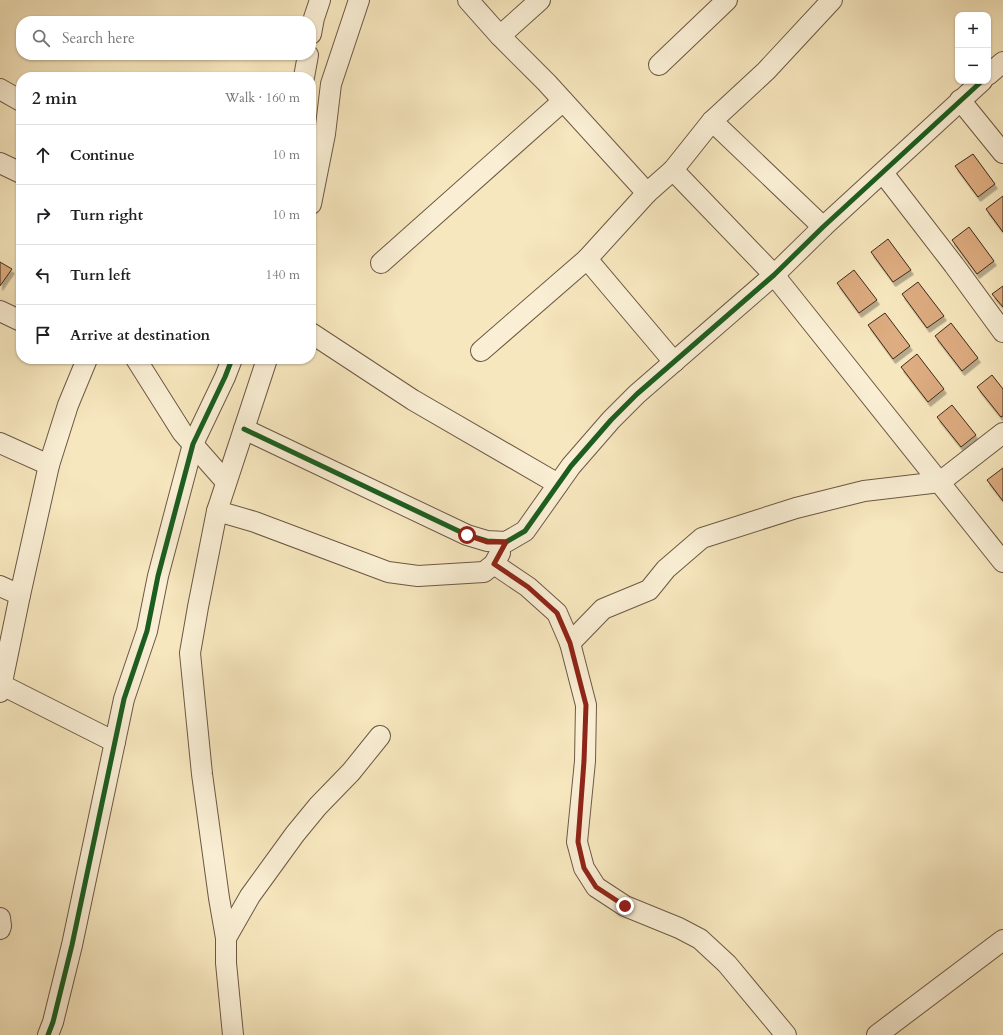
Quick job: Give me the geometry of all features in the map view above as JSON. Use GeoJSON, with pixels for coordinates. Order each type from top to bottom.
{"type":"FeatureCollection","features":[{"type":"Feature","properties":{"kind":"street"},"geometry":{"type":"LineString","coordinates":[[315,16],[320,0]]}},
{"type":"Feature","properties":{"kind":"street"},"geometry":{"type":"LineString","coordinates":[[316,179],[325,134],[331,84],[359,0]]}},
{"type":"Feature","properties":{"kind":"street"},"geometry":{"type":"LineString","coordinates":[[468,0],[500,36],[547,83],[647,193]]}},
{"type":"Feature","properties":{"kind":"street"},"geometry":{"type":"LineString","coordinates":[[500,36],[540,0]]}},
{"type":"Feature","properties":{"kind":"street"},"geometry":{"type":"LineString","coordinates":[[659,65],[727,0]]}},
{"type":"Feature","properties":{"kind":"street"},"geometry":{"type":"LineString","coordinates":[[481,351],[587,260],[647,193],[673,170],[712,122],[766,70],[832,0]]}},
{"type":"Feature","properties":{"kind":"street"},"geometry":{"type":"LineString","coordinates":[[305,72],[307,60]]}},
{"type":"Feature","properties":{"kind":"street"},"geometry":{"type":"LineString","coordinates":[[991,72],[1003,62]]}},
{"type":"Feature","properties":{"kind":"street"},"geometry":{"type":"LineString","coordinates":[[244,429],[467,535],[487,542],[506,542],[525,531],[571,466],[611,420],[638,394],[774,275],[823,227],[979,84]]}},
{"type":"Feature","properties":{"kind":"street"},"geometry":{"type":"LineString","coordinates":[[0,89],[16,98]]}},
{"type":"Feature","properties":{"kind":"street"},"geometry":{"type":"LineString","coordinates":[[960,100],[1003,153]]}},
{"type":"Feature","properties":{"kind":"street"},"geometry":{"type":"LineString","coordinates":[[381,263],[563,101]]}},
{"type":"Feature","properties":{"kind":"street"},"geometry":{"type":"LineString","coordinates":[[712,122],[823,227]]}},
{"type":"Feature","properties":{"kind":"street"},"geometry":{"type":"LineString","coordinates":[[0,163],[16,171]]}},
{"type":"Feature","properties":{"kind":"street"},"geometry":{"type":"LineString","coordinates":[[673,170],[774,275],[1003,562]]}},
{"type":"Feature","properties":{"kind":"street"},"geometry":{"type":"LineString","coordinates":[[883,173],[954,265],[1003,332]]}},
{"type":"Feature","properties":{"kind":"street"},"geometry":{"type":"LineString","coordinates":[[587,260],[674,362]]}},
{"type":"Feature","properties":{"kind":"street"},"geometry":{"type":"LineString","coordinates":[[0,311],[16,319]]}},
{"type":"Feature","properties":{"kind":"street"},"geometry":{"type":"LineString","coordinates":[[316,336],[413,400],[558,484]]}},
{"type":"Feature","properties":{"kind":"street"},"geometry":{"type":"LineString","coordinates":[[85,364],[68,405],[49,465],[0,687],[115,742]]}},
{"type":"Feature","properties":{"kind":"street"},"geometry":{"type":"LineString","coordinates":[[139,364],[182,432],[226,482]]}},
{"type":"Feature","properties":{"kind":"street"},"geometry":{"type":"LineString","coordinates":[[48,1035],[53,1022],[74,938],[124,699],[147,631],[158,576],[192,444],[230,364]]}},
{"type":"Feature","properties":{"kind":"street"},"geometry":{"type":"LineString","coordinates":[[233,1035],[226,963],[226,938],[202,774],[190,653],[217,511],[265,364]]}},
{"type":"Feature","properties":{"kind":"street"},"geometry":{"type":"LineString","coordinates":[[570,643],[603,609],[649,590],[666,569],[702,538],[796,508],[864,491],[940,482],[1003,433]]}},
{"type":"Feature","properties":{"kind":"street"},"geometry":{"type":"LineString","coordinates":[[0,443],[49,465]]}},
{"type":"Feature","properties":{"kind":"street"},"geometry":{"type":"LineString","coordinates":[[217,511],[254,522],[388,572],[418,576],[456,575],[484,572],[494,564],[506,542]]}},
{"type":"Feature","properties":{"kind":"street"},"geometry":{"type":"LineString","coordinates":[[494,564],[528,587],[557,613],[570,643],[586,705],[584,761],[578,842],[584,868],[596,887],[625,906],[679,928],[700,939],[727,964],[786,1035]]}},
{"type":"Feature","properties":{"kind":"street"},"geometry":{"type":"LineString","coordinates":[[0,586],[20,595]]}},
{"type":"Feature","properties":{"kind":"street"},"geometry":{"type":"LineString","coordinates":[[226,938],[250,896],[295,834],[318,806],[351,772],[380,736]]}},
{"type":"Feature","properties":{"kind":"street"},"geometry":{"type":"LineString","coordinates":[[0,918],[2,926],[0,929]]}},
{"type":"Feature","properties":{"kind":"street"},"geometry":{"type":"LineString","coordinates":[[877,1035],[1003,940]]}},
{"type":"Feature","properties":{"kind":"building"},"geometry":{"type":"Polygon","coordinates":[[[973,154],[995,184],[978,197],[955,166],[973,154]]]}},
{"type":"Feature","properties":{"kind":"building"},"geometry":{"type":"Polygon","coordinates":[[[1003,196],[1003,232],[986,209],[1003,196]]]}},
{"type":"Feature","properties":{"kind":"building"},"geometry":{"type":"Polygon","coordinates":[[[969,227],[994,261],[977,274],[952,240],[969,227]]]}},
{"type":"Feature","properties":{"kind":"building"},"geometry":{"type":"Polygon","coordinates":[[[888,239],[911,270],[893,282],[871,252],[888,239]]]}},
{"type":"Feature","properties":{"kind":"building"},"geometry":{"type":"Polygon","coordinates":[[[0,262],[12,269],[0,286],[0,262]]]}},
{"type":"Feature","properties":{"kind":"building"},"geometry":{"type":"Polygon","coordinates":[[[854,270],[877,300],[859,313],[837,283],[854,270]]]}},
{"type":"Feature","properties":{"kind":"building"},"geometry":{"type":"Polygon","coordinates":[[[918,282],[944,316],[927,328],[902,294],[918,282]]]}},
{"type":"Feature","properties":{"kind":"building"},"geometry":{"type":"Polygon","coordinates":[[[1003,286],[1003,307],[992,294],[1003,286]]]}},
{"type":"Feature","properties":{"kind":"building"},"geometry":{"type":"Polygon","coordinates":[[[885,313],[910,346],[893,359],[868,325],[885,313]]]}},
{"type":"Feature","properties":{"kind":"building"},"geometry":{"type":"Polygon","coordinates":[[[951,323],[978,358],[962,371],[935,336],[951,323]]]}},
{"type":"Feature","properties":{"kind":"building"},"geometry":{"type":"Polygon","coordinates":[[[917,354],[944,389],[928,402],[901,367],[917,354]]]}},
{"type":"Feature","properties":{"kind":"building"},"geometry":{"type":"Polygon","coordinates":[[[992,375],[1003,389],[1003,416],[1001,417],[977,387],[992,375]]]}},
{"type":"Feature","properties":{"kind":"building"},"geometry":{"type":"Polygon","coordinates":[[[952,405],[976,435],[961,447],[937,417],[952,405]]]}},
{"type":"Feature","properties":{"kind":"building"},"geometry":{"type":"Polygon","coordinates":[[[1003,468],[1003,501],[987,480],[1003,468]]]}},
{"type":"Feature","properties":{"kind":"cycle path"},"geometry":{"type":"LineString","coordinates":[[244,429],[467,535],[487,541],[506,542],[525,531],[571,466],[611,420],[637,394],[774,275],[823,227],[979,84]]}},
{"type":"Feature","properties":{"kind":"cycle path"},"geometry":{"type":"LineString","coordinates":[[48,1035],[53,1022],[72,945],[124,699],[147,631],[158,576],[193,444],[230,364]]}},
{"type":"Feature","properties":{"kind":"route"},"geometry":{"type":"LineString","coordinates":[[467,535],[487,542],[506,542],[494,564],[528,587],[557,613],[570,643],[586,705],[584,761],[578,842],[584,868],[596,887],[625,906]]}}]}
